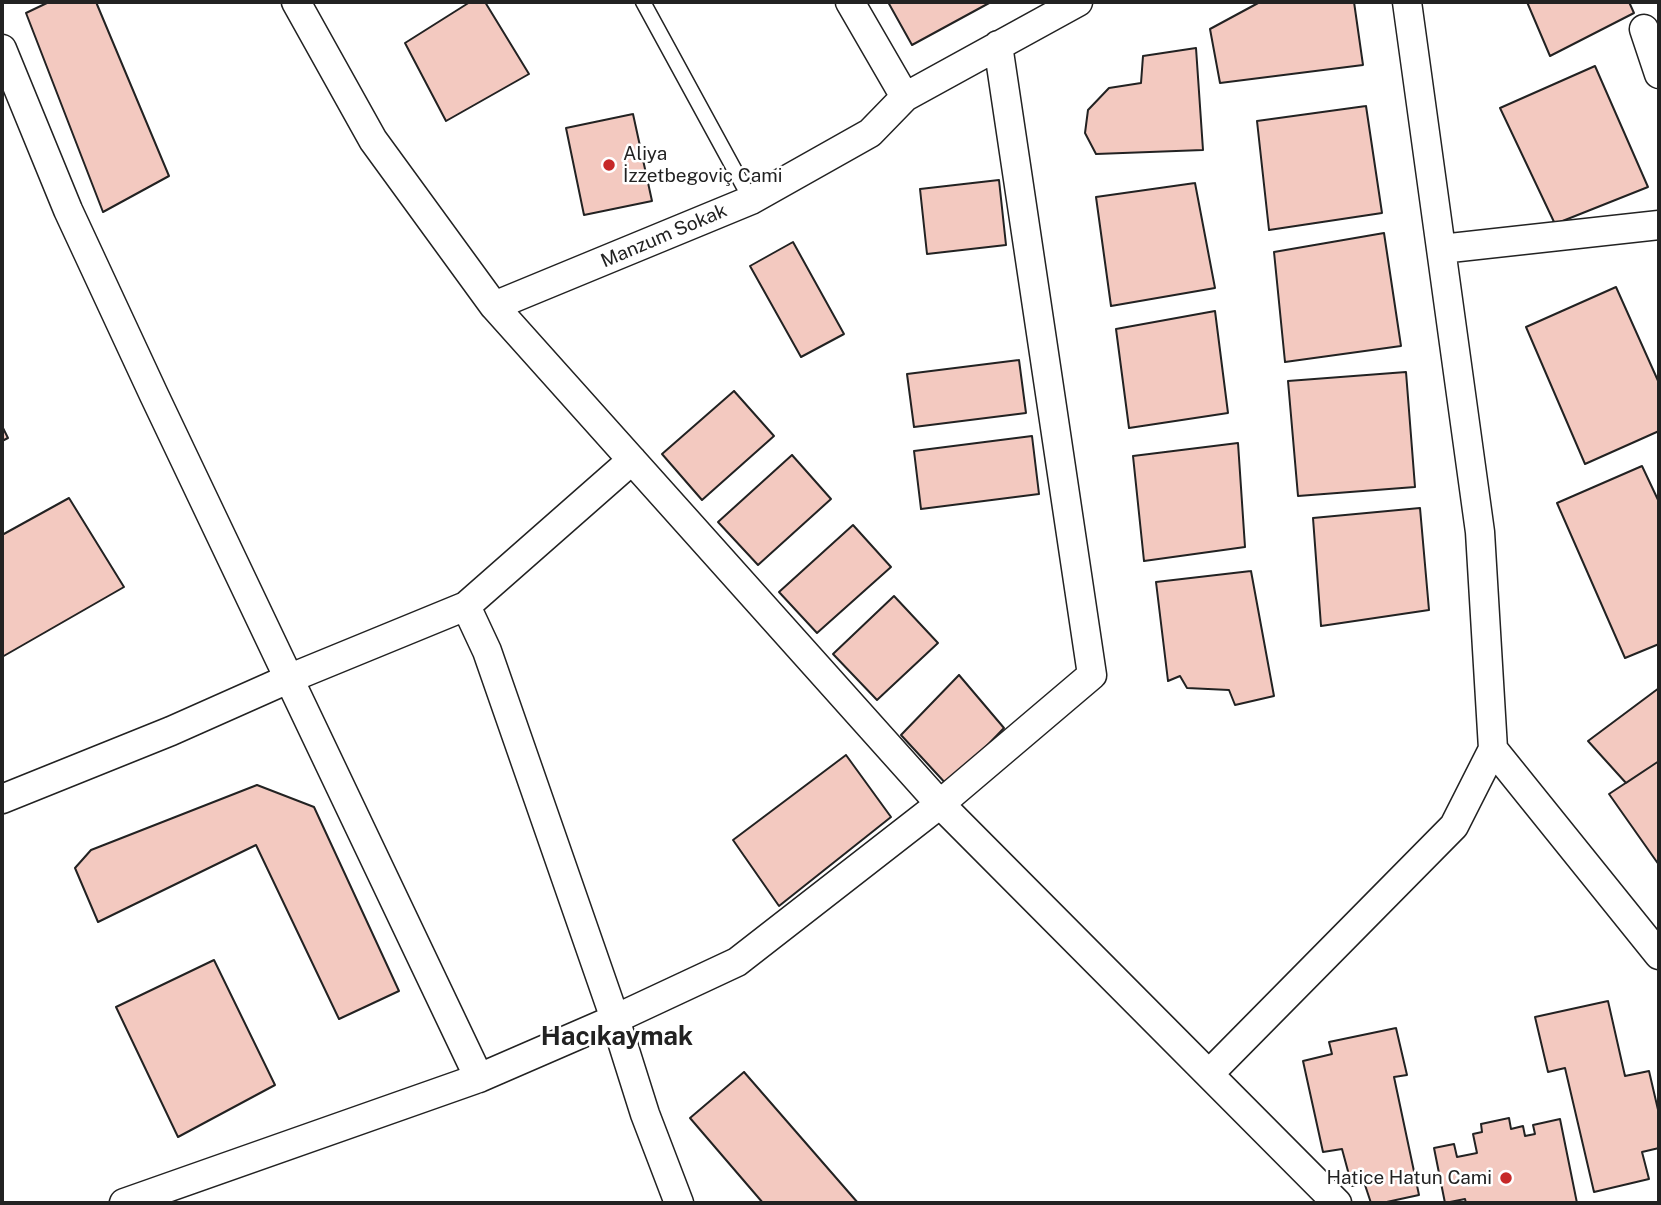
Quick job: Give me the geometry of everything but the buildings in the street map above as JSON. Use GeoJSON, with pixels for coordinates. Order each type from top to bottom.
{"type":"FeatureCollection","features":[{"type":"Feature","properties":{"kind":"street"},"geometry":{"type":"LineString","coordinates":[[296,2],[373,140],[495,306],[940,804],[1337,1203]]}},
{"type":"Feature","properties":{"kind":"street"},"geometry":{"type":"LineString","coordinates":[[850,2],[905,97]]}},
{"type":"Feature","properties":{"kind":"street","name":"Manzum Sokak"},"geometry":{"type":"LineString","coordinates":[[495,306],[751,200],[870,133],[905,97],[1078,2]]}},
{"type":"Feature","properties":{"kind":"street"},"geometry":{"type":"LineString","coordinates":[[1209,1074],[1454,825],[1493,749],[1480,532],[1407,2]]}},
{"type":"Feature","properties":{"kind":"street"},"geometry":{"type":"LineString","coordinates":[[1644,29],[1659,74]]}},
{"type":"Feature","properties":{"kind":"street"},"geometry":{"type":"LineString","coordinates":[[124,1203],[479,1078],[737,962],[940,804],[1092,675],[998,44]]}},
{"type":"Feature","properties":{"kind":"street"},"geometry":{"type":"LineString","coordinates":[[2,49],[73,222],[479,1078]]}},
{"type":"Feature","properties":{"kind":"street"},"geometry":{"type":"LineString","coordinates":[[1441,248],[1659,225]]}},
{"type":"Feature","properties":{"kind":"street"},"geometry":{"type":"LineString","coordinates":[[2,799],[171,731],[288,679],[466,606],[632,460]]}},
{"type":"Feature","properties":{"kind":"street"},"geometry":{"type":"LineString","coordinates":[[466,606],[487,651],[615,1019],[645,1114],[679,1203]]}},
{"type":"Feature","properties":{"kind":"street"},"geometry":{"type":"LineString","coordinates":[[1493,749],[1659,954]]}},
{"type":"Feature","properties":{"kind":"lane"},"geometry":{"type":"LineString","coordinates":[[643,2],[751,200]]}},
{"type":"Feature","properties":{"kind":"place","name":"Aliya İzzetbegoviç Cami"},"geometry":{"type":"Point","coordinates":[609,165]}},
{"type":"Feature","properties":{"kind":"place","name":"Hatice Hatun Cami"},"geometry":{"type":"Point","coordinates":[1506,1178]}},
{"type":"Feature","properties":{"kind":"district","name":"Hacıkaymak"},"geometry":{"type":"Point","coordinates":[617,1037]}}]}
